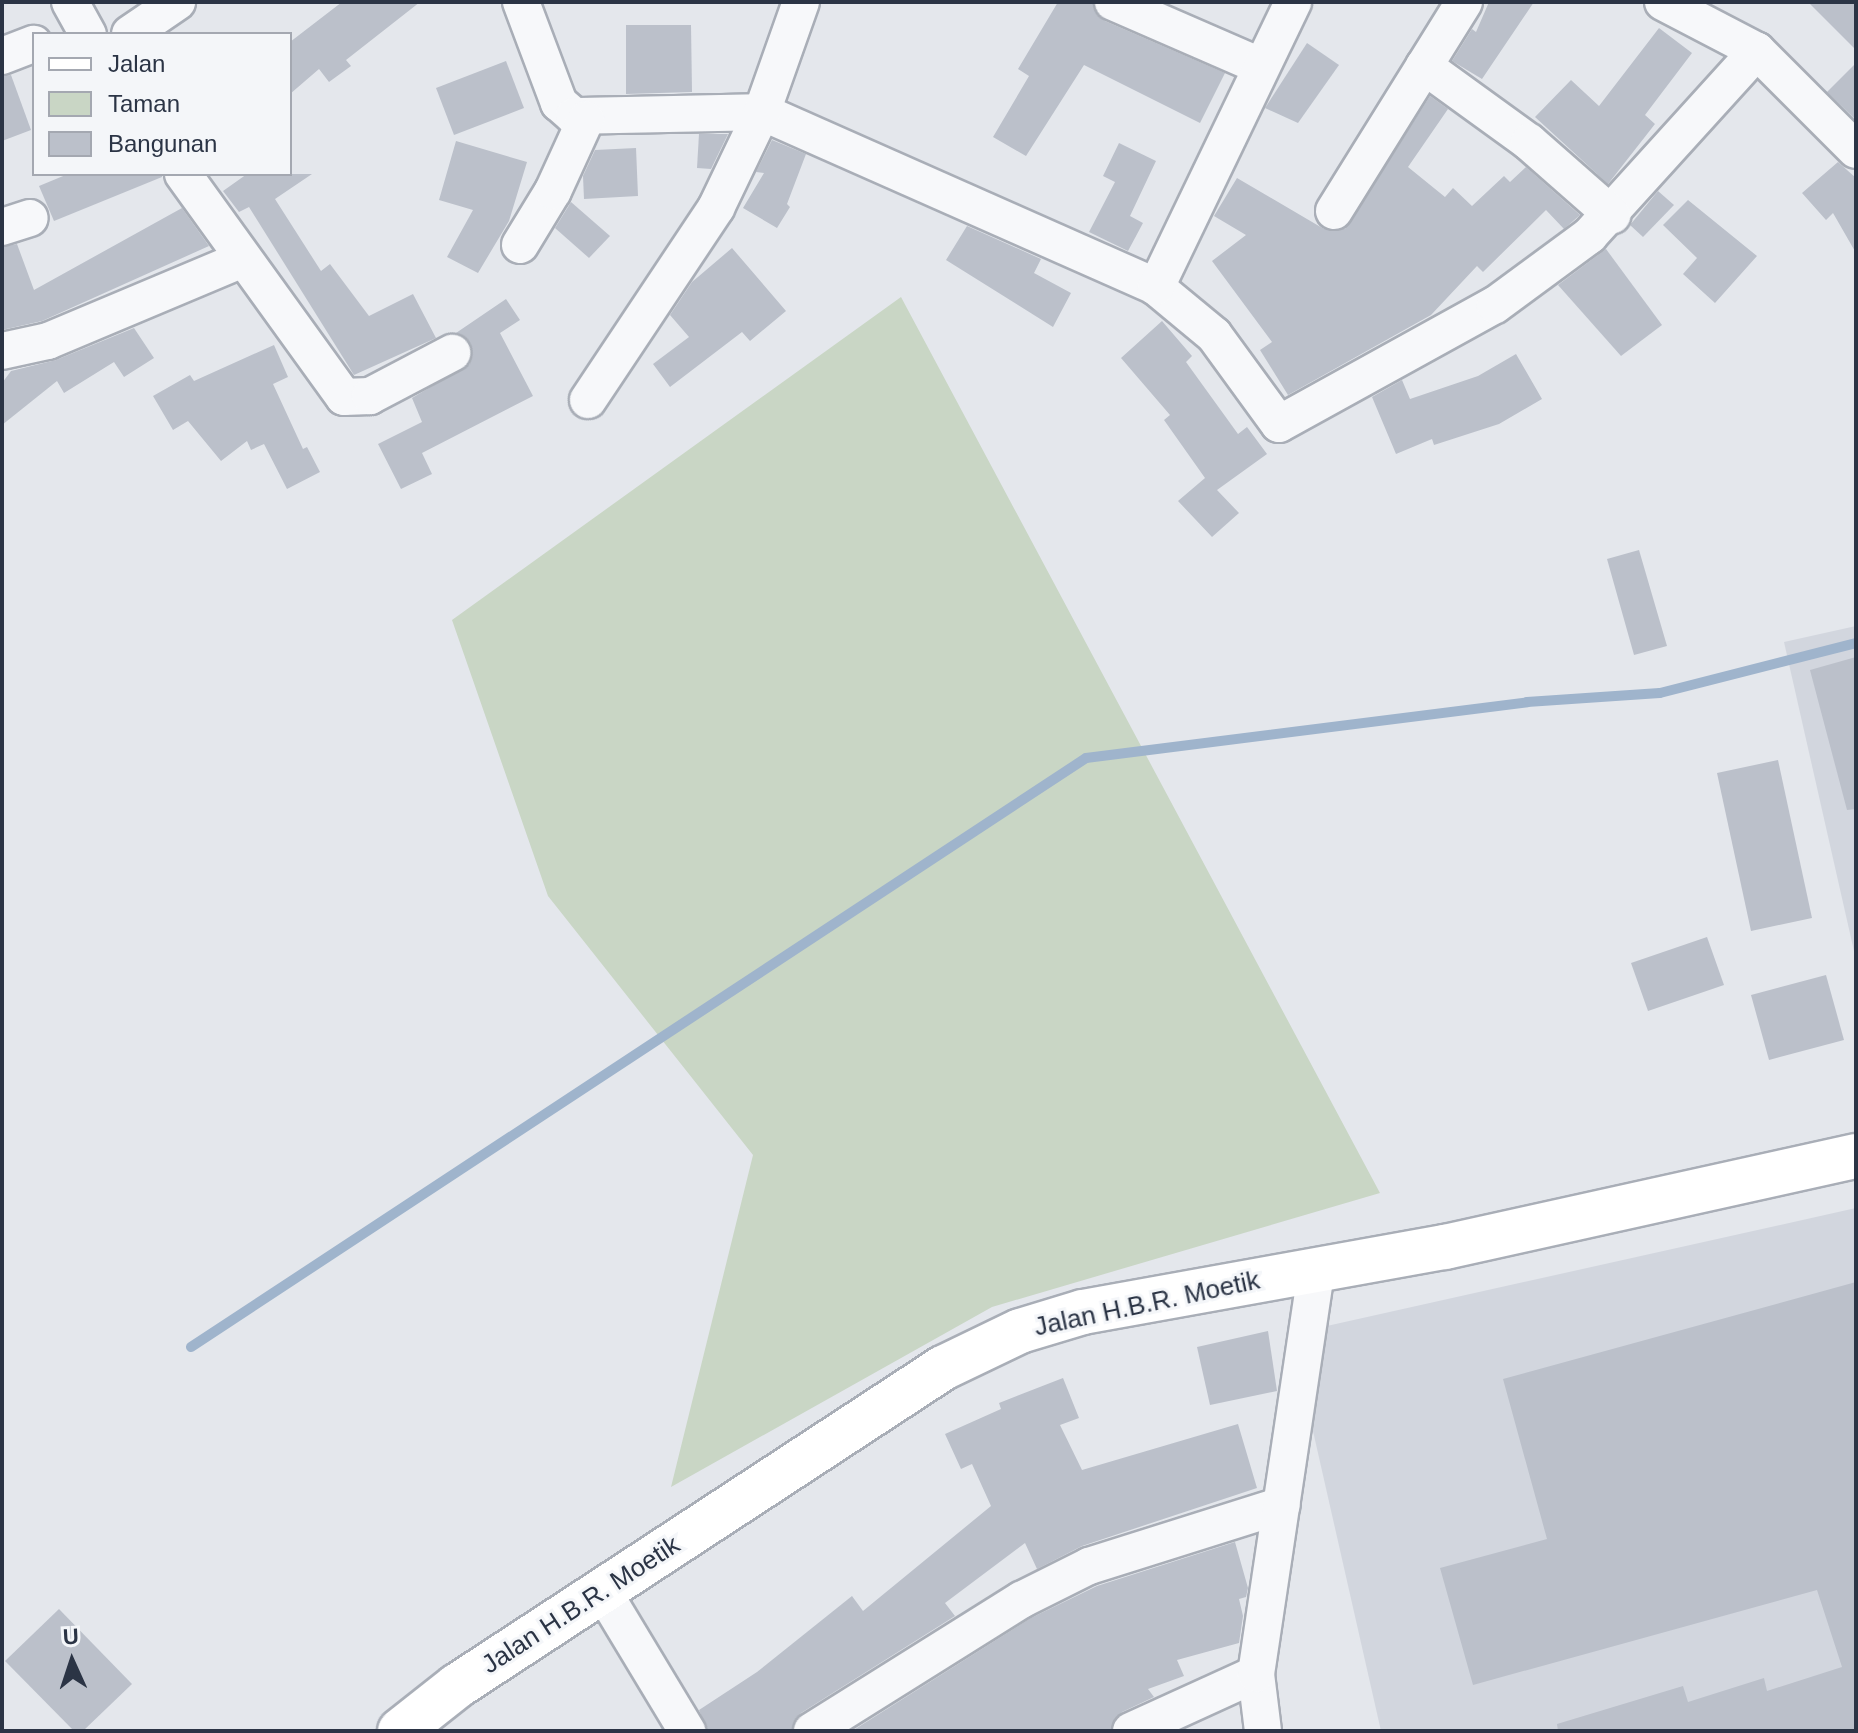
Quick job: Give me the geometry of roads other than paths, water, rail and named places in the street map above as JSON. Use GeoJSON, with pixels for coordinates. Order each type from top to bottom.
{"type":"FeatureCollection","features":[{"type":"Feature","properties":{"kind":"street"},"geometry":{"type":"LineString","coordinates":[[133,32],[177,2]]}},
{"type":"Feature","properties":{"kind":"street"},"geometry":{"type":"LineString","coordinates":[[521,2],[559,103],[586,119],[762,112],[1156,287],[1214,335],[1273,420],[1282,423],[1495,305],[1612,215],[1757,51]]}},
{"type":"Feature","properties":{"kind":"street"},"geometry":{"type":"LineString","coordinates":[[588,400],[716,208],[762,112],[801,2]]}},
{"type":"Feature","properties":{"kind":"street"},"geometry":{"type":"LineString","coordinates":[[1113,2],[1260,66]]}},
{"type":"Feature","properties":{"kind":"street"},"geometry":{"type":"LineString","coordinates":[[1156,287],[1293,2]]}},
{"type":"Feature","properties":{"kind":"street"},"geometry":{"type":"LineString","coordinates":[[1334,211],[1464,2]]}},
{"type":"Feature","properties":{"kind":"street"},"geometry":{"type":"LineString","coordinates":[[1663,2],[1757,51],[1856,150]]}},
{"type":"Feature","properties":{"kind":"street"},"geometry":{"type":"LineString","coordinates":[[2,56],[32,45]]}},
{"type":"Feature","properties":{"kind":"street"},"geometry":{"type":"LineString","coordinates":[[1424,66],[1529,142],[1612,215]]}},
{"type":"Feature","properties":{"kind":"street"},"geometry":{"type":"LineString","coordinates":[[520,245],[553,191],[586,119]]}},
{"type":"Feature","properties":{"kind":"street"},"geometry":{"type":"LineString","coordinates":[[184,176],[241,260],[344,397],[370,396],[452,353]]}},
{"type":"Feature","properties":{"kind":"street"},"geometry":{"type":"LineString","coordinates":[[2,351],[48,341],[241,260]]}},
{"type":"Feature","properties":{"kind":"street","name":"Jalan H.B.R. Moetik"},"geometry":{"type":"LineString","coordinates":[[400,1731],[602,1590],[981,1347],[1083,1312],[1445,1247],[1856,1156]]}},
{"type":"Feature","properties":{"kind":"street"},"geometry":{"type":"LineString","coordinates":[[1263,1731],[1256,1674],[1316,1271]]}},
{"type":"Feature","properties":{"kind":"street"},"geometry":{"type":"LineString","coordinates":[[812,1731],[1021,1600],[1089,1566],[1282,1505]]}},
{"type":"Feature","properties":{"kind":"street"},"geometry":{"type":"LineString","coordinates":[[602,1590],[687,1731]]}},
{"type":"Feature","properties":{"kind":"street"},"geometry":{"type":"LineString","coordinates":[[1131,1731],[1256,1674]]}},
{"type":"Feature","properties":{"kind":"waterway"},"geometry":{"type":"LineString","coordinates":[[191,1347],[1086,758],[1527,702],[1660,693],[1856,643]]}}]}
